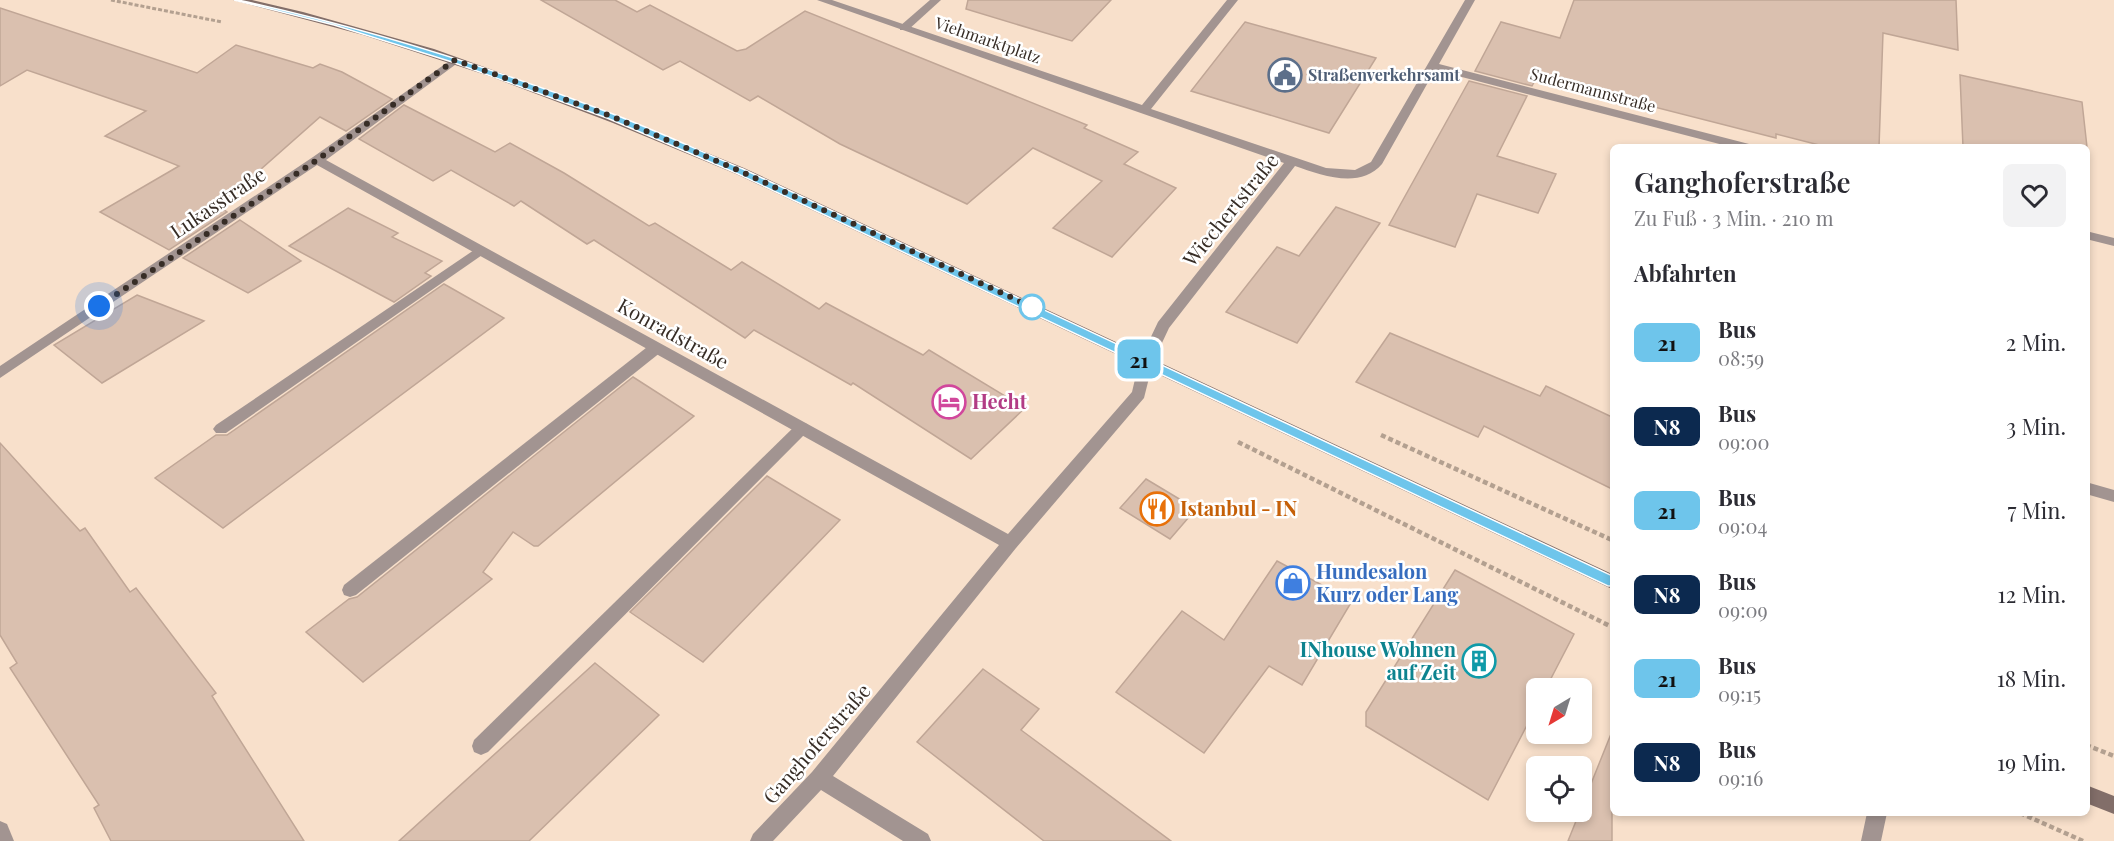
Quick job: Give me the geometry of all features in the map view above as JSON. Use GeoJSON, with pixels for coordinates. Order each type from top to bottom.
{"type":"FeatureCollection","features":[{"type":"Feature","properties":{"kind":"street"},"geometry":{"type":"LineString","coordinates":[[238,0],[336,23],[455,60],[611,116],[740,171],[1610,581]]}},
{"type":"Feature","properties":{"kind":"street","name":"Viehmarktplatz"},"geometry":{"type":"LineString","coordinates":[[822,0],[1292,161]]}},
{"type":"Feature","properties":{"kind":"street"},"geometry":{"type":"LineString","coordinates":[[904,28],[936,0]]}},
{"type":"Feature","properties":{"kind":"street"},"geometry":{"type":"LineString","coordinates":[[1144,110],[1233,0]]}},
{"type":"Feature","properties":{"kind":"street","name":"Wiechertstraße"},"geometry":{"type":"LineString","coordinates":[[1146,362],[1163,326],[1292,161],[1334,174],[1358,174],[1369,170],[1376,164],[1470,0]]}},
{"type":"Feature","properties":{"kind":"street","name":"Lukasstraße"},"geometry":{"type":"LineString","coordinates":[[0,373],[317,160],[455,60]]}},
{"type":"Feature","properties":{"kind":"street","name":"Sudermannstraße"},"geometry":{"type":"LineString","coordinates":[[1433,66],[1732,144]]}},
{"type":"Feature","properties":{"kind":"street","name":"Konradstraße"},"geometry":{"type":"LineString","coordinates":[[317,160],[1010,543]]}},
{"type":"Feature","properties":{"kind":"street"},"geometry":{"type":"LineString","coordinates":[[2090,236],[2114,242]]}},
{"type":"Feature","properties":{"kind":"street"},"geometry":{"type":"LineString","coordinates":[[221,429],[480,249]]}},
{"type":"Feature","properties":{"kind":"street"},"geometry":{"type":"LineString","coordinates":[[350,590],[656,348]]}},
{"type":"Feature","properties":{"kind":"street","name":"Ganghoferstraße"},"geometry":{"type":"LineString","coordinates":[[760,841],[819,778],[1010,543],[1139,394],[1146,362]]}},
{"type":"Feature","properties":{"kind":"street"},"geometry":{"type":"LineString","coordinates":[[481,746],[802,428]]}},
{"type":"Feature","properties":{"kind":"street"},"geometry":{"type":"LineString","coordinates":[[2090,489],[2114,496]]}},
{"type":"Feature","properties":{"kind":"street"},"geometry":{"type":"LineString","coordinates":[[819,778],[921,841]]}},
{"type":"Feature","properties":{"kind":"street"},"geometry":{"type":"LineString","coordinates":[[2090,796],[2114,805]]}},
{"type":"Feature","properties":{"kind":"street"},"geometry":{"type":"LineString","coordinates":[[1871,841],[1877,816]]}},
{"type":"Feature","properties":{"kind":"street"},"geometry":{"type":"LineString","coordinates":[[0,831],[4,841]]}},
{"type":"Feature","properties":{"kind":"path"},"geometry":{"type":"LineString","coordinates":[[111,0],[223,22]]}},
{"type":"Feature","properties":{"kind":"path"},"geometry":{"type":"LineString","coordinates":[[1236,441],[1610,626]]}},
{"type":"Feature","properties":{"kind":"path"},"geometry":{"type":"LineString","coordinates":[[2090,747],[2114,756]]}},
{"type":"Feature","properties":{"kind":"path"},"geometry":{"type":"LineString","coordinates":[[2027,816],[2083,841]]}},
{"type":"Feature","properties":{"kind":"building"},"geometry":{"type":"Polygon","coordinates":[[[541,0],[615,0],[637,12],[650,5],[737,51],[746,49],[805,11],[1087,125],[1084,128],[1138,152],[1124,164],[1176,188],[1112,257],[1053,228],[1102,181],[1033,148],[967,204],[840,144],[758,96],[750,101],[680,61],[663,70],[541,0]]]}},
{"type":"Feature","properties":{"kind":"building"},"geometry":{"type":"Polygon","coordinates":[[[968,0],[1111,0],[1072,41],[966,9],[968,0]]]}},
{"type":"Feature","properties":{"kind":"building"},"geometry":{"type":"Polygon","coordinates":[[[1574,0],[1956,0],[1958,50],[1883,33],[1879,144],[1815,144],[1776,134],[1776,138],[1537,77],[1532,86],[1475,71],[1501,22],[1560,38],[1574,0]]]}},
{"type":"Feature","properties":{"kind":"building"},"geometry":{"type":"Polygon","coordinates":[[[0,8],[197,73],[236,45],[313,68],[320,64],[342,72],[392,99],[346,131],[320,117],[219,206],[227,212],[169,250],[100,212],[179,166],[105,136],[146,111],[27,70],[0,86],[0,8]]]}},
{"type":"Feature","properties":{"kind":"building","name":"Straßenverkehrsamt"},"geometry":{"type":"Polygon","coordinates":[[[1245,22],[1376,58],[1329,133],[1191,91],[1245,22]]]}},
{"type":"Feature","properties":{"kind":"building"},"geometry":{"type":"Polygon","coordinates":[[[1960,75],[2082,102],[2087,144],[1963,144],[1960,75]]]}},
{"type":"Feature","properties":{"kind":"building"},"geometry":{"type":"Polygon","coordinates":[[[1469,81],[1527,96],[1497,156],[1556,174],[1538,213],[1477,194],[1455,247],[1389,225],[1469,81]]]}},
{"type":"Feature","properties":{"kind":"building"},"geometry":{"type":"Polygon","coordinates":[[[404,105],[495,152],[510,143],[564,173],[649,226],[655,223],[731,270],[742,262],[819,309],[826,303],[923,355],[929,350],[1025,408],[971,459],[853,383],[851,385],[754,330],[745,338],[594,240],[587,244],[521,201],[514,206],[451,170],[433,181],[359,139],[404,105]]]}},
{"type":"Feature","properties":{"kind":"building"},"geometry":{"type":"Polygon","coordinates":[[[1336,207],[1380,223],[1297,343],[1226,312],[1277,247],[1299,256],[1336,207]]]}},
{"type":"Feature","properties":{"kind":"building"},"geometry":{"type":"Polygon","coordinates":[[[348,208],[398,233],[392,237],[442,261],[425,273],[431,276],[394,302],[289,246],[348,208]]]}},
{"type":"Feature","properties":{"kind":"building"},"geometry":{"type":"Polygon","coordinates":[[[240,220],[301,261],[248,293],[183,258],[240,220]]]}},
{"type":"Feature","properties":{"kind":"building"},"geometry":{"type":"Polygon","coordinates":[[[444,284],[504,318],[223,528],[155,478],[216,435],[227,435],[444,284]]]}},
{"type":"Feature","properties":{"kind":"building"},"geometry":{"type":"Polygon","coordinates":[[[137,295],[204,321],[102,383],[54,345],[137,295]]]}},
{"type":"Feature","properties":{"kind":"building"},"geometry":{"type":"Polygon","coordinates":[[[1390,333],[1540,396],[1546,386],[1610,416],[1610,488],[1484,426],[1478,437],[1356,382],[1390,333]]]}},
{"type":"Feature","properties":{"kind":"building"},"geometry":{"type":"Polygon","coordinates":[[[633,377],[694,416],[538,546],[534,546],[513,532],[483,572],[492,579],[363,682],[306,632],[349,599],[357,597],[633,377]]]}},
{"type":"Feature","properties":{"kind":"building"},"geometry":{"type":"Polygon","coordinates":[[[0,443],[80,531],[85,528],[130,592],[136,588],[216,693],[212,696],[304,841],[111,841],[94,808],[99,805],[10,668],[17,663],[0,635],[0,443]]]}},
{"type":"Feature","properties":{"kind":"building"},"geometry":{"type":"Polygon","coordinates":[[[767,476],[840,520],[703,662],[630,612],[767,476]]]}},
{"type":"Feature","properties":{"kind":"building","name":"Istanbul - IN"},"geometry":{"type":"Polygon","coordinates":[[[1146,479],[1196,509],[1170,539],[1120,508],[1146,479]]]}},
{"type":"Feature","properties":{"kind":"building"},"geometry":{"type":"Polygon","coordinates":[[[1277,561],[1352,601],[1302,685],[1269,666],[1204,753],[1116,692],[1182,611],[1224,640],[1277,561]]]}},
{"type":"Feature","properties":{"kind":"building","name":"INhouse Wohnen auf Zeit"},"geometry":{"type":"Polygon","coordinates":[[[1455,570],[1574,634],[1551,678],[1526,678],[1526,727],[1488,800],[1366,726],[1366,712],[1455,570]]]}},
{"type":"Feature","properties":{"kind":"building"},"geometry":{"type":"Polygon","coordinates":[[[595,663],[659,715],[529,841],[399,841],[595,663]]]}},
{"type":"Feature","properties":{"kind":"building"},"geometry":{"type":"Polygon","coordinates":[[[983,669],[1039,709],[1021,730],[1171,841],[1044,841],[917,742],[983,669]]]}},
{"type":"Feature","properties":{"kind":"building"},"geometry":{"type":"Polygon","coordinates":[[[1610,736],[1610,816],[1612,816],[1612,841],[1568,841],[1576,822],[1592,822],[1592,781],[1610,736]]]}},
{"type":"Feature","properties":{"kind":"bus line","name":"21"},"geometry":{"type":"LineString","coordinates":[[238,0],[336,23],[455,60],[611,116],[740,171],[1610,581]]}},
{"type":"Feature","properties":{"kind":"place","name":"Straßenverkehrsamt"},"geometry":{"type":"Point","coordinates":[1285,75]}},
{"type":"Feature","properties":{"kind":"place","name":"Hecht"},"geometry":{"type":"Point","coordinates":[949,402]}},
{"type":"Feature","properties":{"kind":"place","name":"Istanbul - IN"},"geometry":{"type":"Point","coordinates":[1157,509]}},
{"type":"Feature","properties":{"kind":"place","name":"Hundesalon Kurz oder Lang"},"geometry":{"type":"Point","coordinates":[1293,583]}},
{"type":"Feature","properties":{"kind":"place","name":"INhouse Wohnen auf Zeit"},"geometry":{"type":"Point","coordinates":[1479,661]}},
{"type":"Feature","properties":{"kind":"route"},"geometry":{"type":"LineString","coordinates":[[99,306],[317,160],[455,60],[611,116],[740,171],[1032,307]]}}]}
